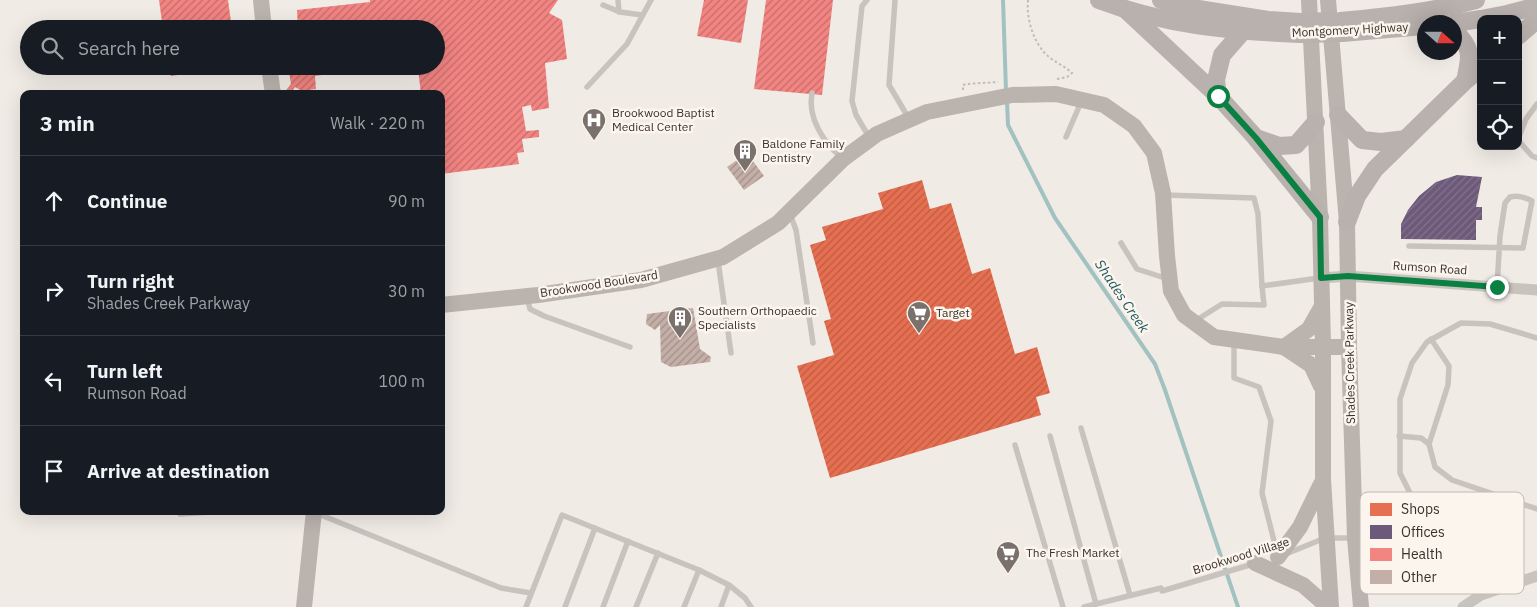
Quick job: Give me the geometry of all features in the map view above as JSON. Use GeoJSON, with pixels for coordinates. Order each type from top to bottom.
{"type":"FeatureCollection","features":[{"type":"Feature","properties":{"kind":"main road"},"geometry":{"type":"LineString","coordinates":[[261,0],[263,20]]}},
{"type":"Feature","properties":{"kind":"main road","name":"Montgomery Highway"},"geometry":{"type":"LineString","coordinates":[[1099,0],[1126,10],[1194,26],[1243,31],[1305,18]]}},
{"type":"Feature","properties":{"kind":"main road","name":"Montgomery Highway"},"geometry":{"type":"LineString","coordinates":[[1161,0],[1180,6],[1268,20],[1305,18],[1341,27],[1417,26]]}},
{"type":"Feature","properties":{"kind":"main road"},"geometry":{"type":"LineString","coordinates":[[1222,0],[1234,14]]}},
{"type":"Feature","properties":{"kind":"main road","name":"Shades Creek Parkway"},"geometry":{"type":"LineString","coordinates":[[1328,0],[1347,222],[1349,347],[1356,538],[1360,593]]}},
{"type":"Feature","properties":{"kind":"main road"},"geometry":{"type":"LineString","coordinates":[[1455,10],[1476,0]]}},
{"type":"Feature","properties":{"kind":"main road"},"geometry":{"type":"LineString","coordinates":[[1502,15],[1537,6]]}},
{"type":"Feature","properties":{"kind":"main road"},"geometry":{"type":"LineString","coordinates":[[1126,10],[1218,96],[1256,138],[1320,217]]}},
{"type":"Feature","properties":{"kind":"main road"},"geometry":{"type":"LineString","coordinates":[[1455,10],[1477,18]]}},
{"type":"Feature","properties":{"kind":"main road","name":"Montgomery Highway"},"geometry":{"type":"LineString","coordinates":[[1341,27],[1398,15],[1455,10]]}},
{"type":"Feature","properties":{"kind":"main road"},"geometry":{"type":"LineString","coordinates":[[1305,18],[1316,122],[1320,217],[1324,347],[1323,479],[1329,607]]}},
{"type":"Feature","properties":{"kind":"main road"},"geometry":{"type":"LineString","coordinates":[[1522,33],[1537,20]]}},
{"type":"Feature","properties":{"kind":"main road"},"geometry":{"type":"LineString","coordinates":[[1218,96],[1216,80],[1222,55],[1243,31]]}},
{"type":"Feature","properties":{"kind":"main road"},"geometry":{"type":"LineString","coordinates":[[1462,38],[1465,40],[1470,58],[1465,81]]}},
{"type":"Feature","properties":{"kind":"main road"},"geometry":{"type":"LineString","coordinates":[[1347,222],[1356,196],[1375,169],[1477,71]]}},
{"type":"Feature","properties":{"kind":"main road"},"geometry":{"type":"LineString","coordinates":[[270,75],[272,90]]}},
{"type":"Feature","properties":{"kind":"main road","name":"Brookwood Boulevard"},"geometry":{"type":"LineString","coordinates":[[445,304],[526,296],[641,280],[723,258],[778,223],[843,159],[877,134],[963,97],[1056,94],[1104,105],[1134,126],[1154,153],[1164,195],[1171,291],[1184,315],[1214,337],[1284,347],[1349,347]]}},
{"type":"Feature","properties":{"kind":"main road"},"geometry":{"type":"LineString","coordinates":[[1338,115],[1362,140],[1381,142],[1406,139]]}},
{"type":"Feature","properties":{"kind":"main road"},"geometry":{"type":"LineString","coordinates":[[1256,138],[1279,146],[1296,145],[1316,122]]}},
{"type":"Feature","properties":{"kind":"main road"},"geometry":{"type":"LineString","coordinates":[[1322,306],[1309,329],[1284,347],[1311,365],[1323,391]]}},
{"type":"Feature","properties":{"kind":"main road"},"geometry":{"type":"LineString","coordinates":[[1323,479],[1300,527],[1267,560],[1303,585],[1329,607]]}},
{"type":"Feature","properties":{"kind":"main road"},"geometry":{"type":"LineString","coordinates":[[304,607],[312,515]]}},
{"type":"Feature","properties":{"kind":"main road","name":"Shades Creek Parkway"},"geometry":{"type":"LineString","coordinates":[[1360,594],[1361,607]]}},
{"type":"Feature","properties":{"kind":"street","name":"Rumson Road"},"geometry":{"type":"LineString","coordinates":[[1321,278],[1348,276],[1537,290]]}},
{"type":"Feature","properties":{"kind":"street"},"geometry":{"type":"LineString","coordinates":[[1524,580],[1537,576]]}},
{"type":"Feature","properties":{"kind":"street"},"geometry":{"type":"LineString","coordinates":[[1464,607],[1485,594]]}},
{"type":"Feature","properties":{"kind":"lane"},"geometry":{"type":"LineString","coordinates":[[618,0],[619,12]]}},
{"type":"Feature","properties":{"kind":"lane"},"geometry":{"type":"LineString","coordinates":[[587,87],[626,44],[651,0]]}},
{"type":"Feature","properties":{"kind":"lane"},"geometry":{"type":"LineString","coordinates":[[867,0],[862,6],[852,101],[856,115],[870,139]]}},
{"type":"Feature","properties":{"kind":"lane"},"geometry":{"type":"LineString","coordinates":[[895,0],[889,85],[910,120]]}},
{"type":"Feature","properties":{"kind":"lane"},"geometry":{"type":"LineString","coordinates":[[603,5],[619,12],[642,15]]}},
{"type":"Feature","properties":{"kind":"lane"},"geometry":{"type":"LineString","coordinates":[[812,93],[810,100],[813,117],[831,149],[843,159]]}},
{"type":"Feature","properties":{"kind":"lane"},"geometry":{"type":"LineString","coordinates":[[1066,137],[1082,100]]}},
{"type":"Feature","properties":{"kind":"lane"},"geometry":{"type":"LineString","coordinates":[[1522,130],[1526,119],[1537,104]]}},
{"type":"Feature","properties":{"kind":"lane"},"geometry":{"type":"LineString","coordinates":[[1522,145],[1532,156],[1537,158]]}},
{"type":"Feature","properties":{"kind":"lane"},"geometry":{"type":"LineString","coordinates":[[1164,195],[1254,198],[1258,214],[1264,304],[1222,304],[1193,322]]}},
{"type":"Feature","properties":{"kind":"lane"},"geometry":{"type":"LineString","coordinates":[[1409,246],[1499,249],[1522,248],[1532,201],[1518,196],[1510,197],[1505,203],[1499,249],[1497,287]]}},
{"type":"Feature","properties":{"kind":"lane"},"geometry":{"type":"LineString","coordinates":[[789,212],[796,230],[813,343]]}},
{"type":"Feature","properties":{"kind":"lane"},"geometry":{"type":"LineString","coordinates":[[1121,243],[1137,268],[1170,280]]}},
{"type":"Feature","properties":{"kind":"lane"},"geometry":{"type":"LineString","coordinates":[[718,259],[731,353]]}},
{"type":"Feature","properties":{"kind":"lane"},"geometry":{"type":"LineString","coordinates":[[1262,286],[1321,278]]}},
{"type":"Feature","properties":{"kind":"lane"},"geometry":{"type":"LineString","coordinates":[[526,296],[530,309],[537,313],[630,347]]}},
{"type":"Feature","properties":{"kind":"lane"},"geometry":{"type":"LineString","coordinates":[[1410,492],[1400,473],[1400,399],[1412,363],[1427,342],[1461,323],[1490,324],[1537,338]]}},
{"type":"Feature","properties":{"kind":"lane"},"geometry":{"type":"LineString","coordinates":[[1234,340],[1234,378],[1260,387],[1271,421],[1262,493],[1267,560]]}},
{"type":"Feature","properties":{"kind":"lane"},"geometry":{"type":"LineString","coordinates":[[1431,340],[1449,366],[1448,385],[1429,444],[1435,467],[1452,480],[1488,492]]}},
{"type":"Feature","properties":{"kind":"lane"},"geometry":{"type":"LineString","coordinates":[[1081,428],[1130,595]]}},
{"type":"Feature","properties":{"kind":"lane"},"geometry":{"type":"LineString","coordinates":[[1050,436],[1096,604]]}},
{"type":"Feature","properties":{"kind":"lane"},"geometry":{"type":"LineString","coordinates":[[1399,436],[1421,438],[1429,444]]}},
{"type":"Feature","properties":{"kind":"lane"},"geometry":{"type":"LineString","coordinates":[[1015,445],[1063,607]]}},
{"type":"Feature","properties":{"kind":"lane"},"geometry":{"type":"LineString","coordinates":[[1524,504],[1537,508]]}},
{"type":"Feature","properties":{"kind":"lane"},"geometry":{"type":"LineString","coordinates":[[319,515],[501,588],[531,593]]}},
{"type":"Feature","properties":{"kind":"lane"},"geometry":{"type":"LineString","coordinates":[[526,607],[562,515],[700,570],[730,585],[745,598],[751,607]]}},
{"type":"Feature","properties":{"kind":"lane"},"geometry":{"type":"LineString","coordinates":[[565,607],[594,528]]}},
{"type":"Feature","properties":{"kind":"lane"},"geometry":{"type":"LineString","coordinates":[[1325,538],[1356,538],[1360,536]]}},
{"type":"Feature","properties":{"kind":"lane","name":"Brookwood Village"},"geometry":{"type":"LineString","coordinates":[[1084,607],[1185,584],[1267,560],[1325,538]]}},
{"type":"Feature","properties":{"kind":"lane"},"geometry":{"type":"LineString","coordinates":[[1356,538],[1360,541]]}},
{"type":"Feature","properties":{"kind":"lane"},"geometry":{"type":"LineString","coordinates":[[602,607],[628,541]]}},
{"type":"Feature","properties":{"kind":"lane"},"geometry":{"type":"LineString","coordinates":[[636,607],[658,553]]}},
{"type":"Feature","properties":{"kind":"lane"},"geometry":{"type":"LineString","coordinates":[[684,607],[700,570]]}},
{"type":"Feature","properties":{"kind":"lane"},"geometry":{"type":"LineString","coordinates":[[721,607],[730,585]]}},
{"type":"Feature","properties":{"kind":"path"},"geometry":{"type":"LineString","coordinates":[[1028,0],[1029,17],[1036,42],[1047,56],[1072,73],[1067,77],[1055,79]]}},
{"type":"Feature","properties":{"kind":"path"},"geometry":{"type":"LineString","coordinates":[[963,97],[963,85],[968,84]]}},
{"type":"Feature","properties":{"kind":"building: Shops","name":"Target"},"geometry":{"type":"Polygon","coordinates":[[[922,180],[930,209],[951,203],[972,274],[990,268],[1015,354],[1037,347],[1050,393],[1036,397],[1041,415],[830,478],[797,366],[834,355],[824,321],[831,319],[810,245],[826,240],[822,227],[883,209],[878,193],[922,180]]]}},
{"type":"Feature","properties":{"kind":"building: Offices"},"geometry":{"type":"Polygon","coordinates":[[[1457,175],[1482,177],[1476,207],[1482,207],[1482,220],[1476,220],[1476,240],[1401,239],[1401,224],[1408,210],[1419,196],[1436,182],[1457,175]]]}},
{"type":"Feature","properties":{"kind":"building: Health"},"geometry":{"type":"Polygon","coordinates":[[[159,0],[228,0],[231,20],[162,20],[159,0]]]}},
{"type":"Feature","properties":{"kind":"building: Health"},"geometry":{"type":"Polygon","coordinates":[[[370,0],[558,0],[549,13],[562,20],[567,59],[545,63],[549,108],[532,111],[531,105],[522,107],[526,131],[539,130],[539,137],[522,139],[524,152],[517,153],[519,164],[445,173],[445,90],[421,90],[419,75],[445,75],[445,20],[298,20],[297,10],[370,2],[370,0]]]}},
{"type":"Feature","properties":{"kind":"building: Health"},"geometry":{"type":"Polygon","coordinates":[[[704,0],[748,0],[741,43],[697,36],[704,0]]]}},
{"type":"Feature","properties":{"kind":"building: Health"},"geometry":{"type":"Polygon","coordinates":[[[766,0],[833,0],[822,95],[754,89],[766,0]]]}},
{"type":"Feature","properties":{"kind":"building: Health"},"geometry":{"type":"Polygon","coordinates":[[[290,75],[322,75],[315,76],[316,89],[300,90],[295,87],[293,90],[286,90],[291,84],[290,75]]]}},
{"type":"Feature","properties":{"kind":"building: Other","name":"Baldone Family Dentistry"},"geometry":{"type":"Polygon","coordinates":[[[747,153],[764,176],[744,190],[727,167],[747,153]]]}},
{"type":"Feature","properties":{"kind":"building: Other","name":"Southern Orthopaedic Specialists"},"geometry":{"type":"Polygon","coordinates":[[[693,308],[700,349],[711,357],[710,362],[671,367],[661,362],[660,325],[655,330],[646,324],[647,314],[693,308]]]}},
{"type":"Feature","properties":{"kind":"waterway","name":"Shades Creek"},"geometry":{"type":"LineString","coordinates":[[1003,0],[1006,91]]}},
{"type":"Feature","properties":{"kind":"waterway","name":"Shades Creek"},"geometry":{"type":"LineString","coordinates":[[1007,101],[1008,125],[1055,218],[1155,364],[1238,607]]}},
{"type":"Feature","properties":{"kind":"place","name":"Brookwood Baptist Medical Center"},"geometry":{"type":"Point","coordinates":[594,141]}},
{"type":"Feature","properties":{"kind":"place","name":"Baldone Family Dentistry"},"geometry":{"type":"Point","coordinates":[745,172]}},
{"type":"Feature","properties":{"kind":"place","name":"Target"},"geometry":{"type":"Point","coordinates":[919,334]}},
{"type":"Feature","properties":{"kind":"place","name":"Southern Orthopaedic Specialists"},"geometry":{"type":"Point","coordinates":[680,339]}},
{"type":"Feature","properties":{"kind":"place","name":"The Fresh Market"},"geometry":{"type":"Point","coordinates":[1008,574]}},
{"type":"Feature","properties":{"kind":"route"},"geometry":{"type":"LineString","coordinates":[[1218,96],[1256,138],[1320,217],[1321,278],[1348,276],[1497,287]]}}]}
